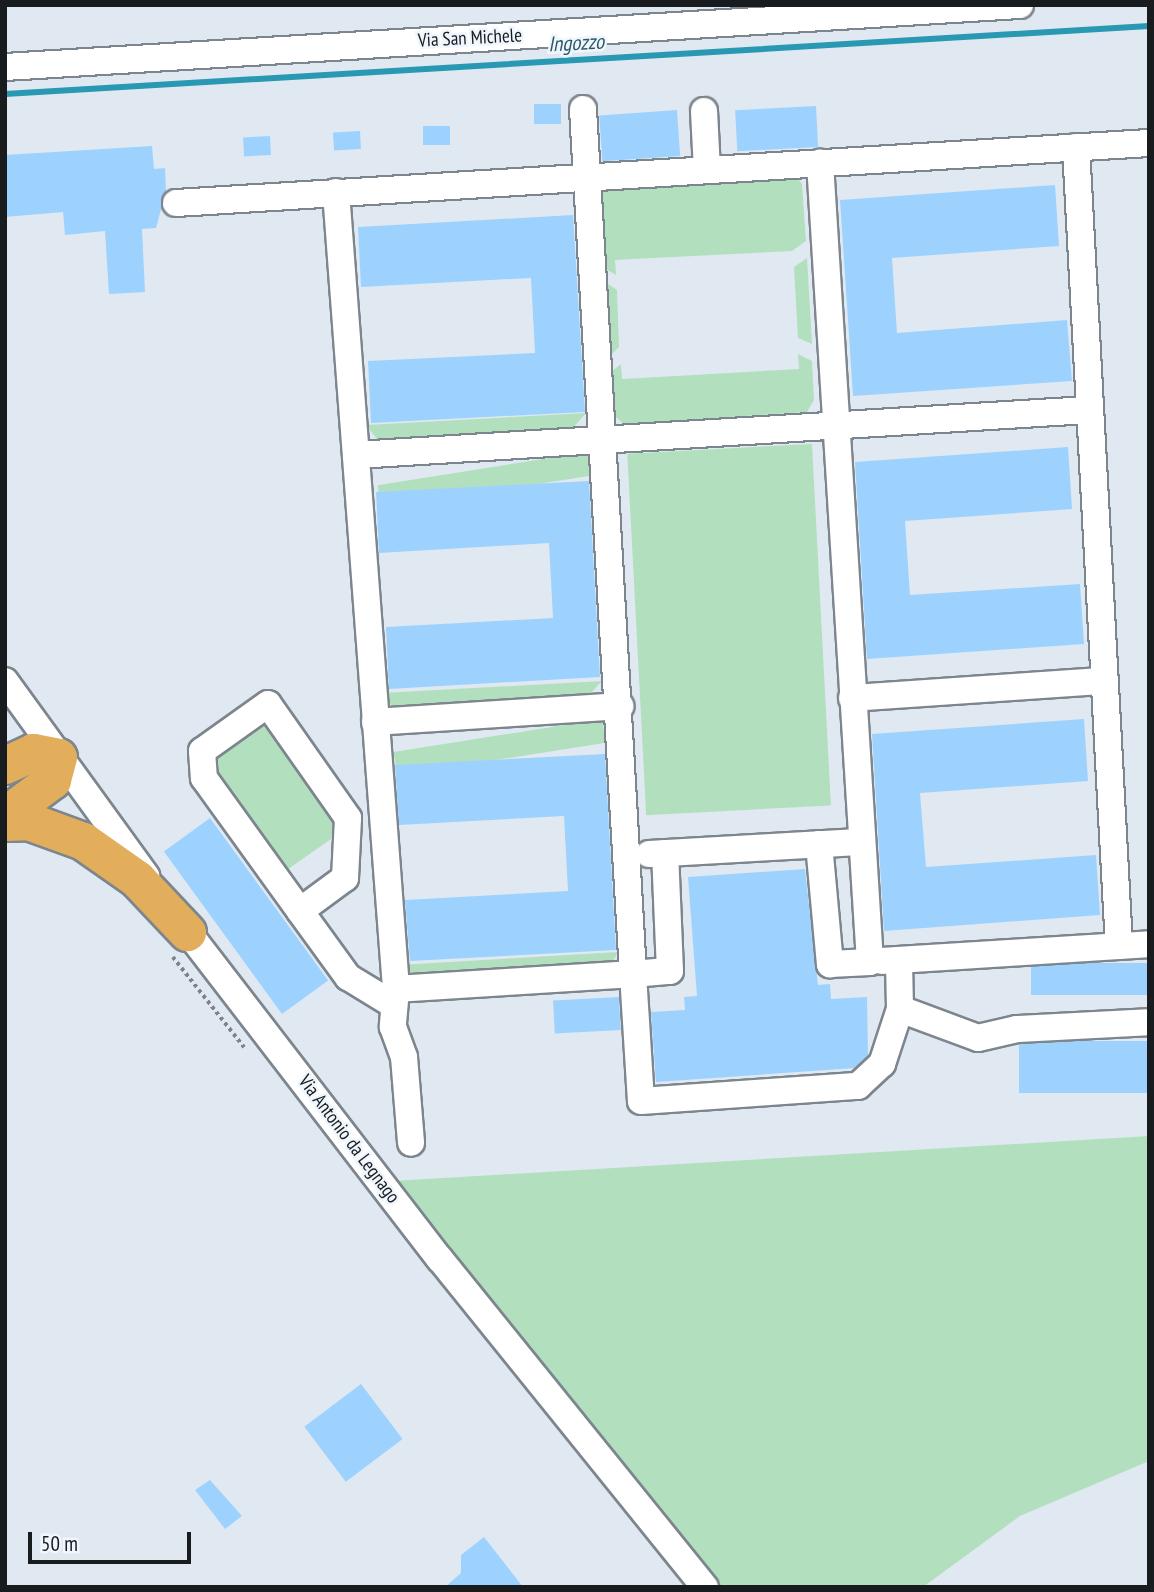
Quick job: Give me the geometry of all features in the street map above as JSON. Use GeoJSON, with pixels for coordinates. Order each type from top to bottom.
{"type":"FeatureCollection","features":[{"type":"Feature","properties":{"kind":"highway"},"geometry":{"type":"LineString","coordinates":[[5,765],[33,752],[58,757],[52,780],[5,815]]}},
{"type":"Feature","properties":{"kind":"highway"},"geometry":{"type":"LineString","coordinates":[[5,822],[28,821],[83,841],[136,878],[187,932]]}},
{"type":"Feature","properties":{"kind":"street","name":"Via San Michele"},"geometry":{"type":"LineString","coordinates":[[5,67],[1020,5]]}},
{"type":"Feature","properties":{"kind":"street"},"geometry":{"type":"LineString","coordinates":[[583,109],[629,855],[641,1101],[858,1086],[882,1064],[900,1009],[899,960]]}},
{"type":"Feature","properties":{"kind":"street"},"geometry":{"type":"LineString","coordinates":[[704,111],[707,170]]}},
{"type":"Feature","properties":{"kind":"street"},"geometry":{"type":"LineString","coordinates":[[176,203],[1149,143]]}},
{"type":"Feature","properties":{"kind":"street"},"geometry":{"type":"LineString","coordinates":[[1076,147],[1102,681],[1119,946]]}},
{"type":"Feature","properties":{"kind":"street"},"geometry":{"type":"LineString","coordinates":[[820,163],[859,842],[870,962]]}},
{"type":"Feature","properties":{"kind":"street"},"geometry":{"type":"LineString","coordinates":[[336,192],[395,997],[411,1143]]}},
{"type":"Feature","properties":{"kind":"street"},"geometry":{"type":"LineString","coordinates":[[356,455],[1088,410]]}},
{"type":"Feature","properties":{"kind":"street","name":"Via Antonio da Legnago"},"geometry":{"type":"LineString","coordinates":[[5,681],[187,932],[692,1582]]}},
{"type":"Feature","properties":{"kind":"street"},"geometry":{"type":"LineString","coordinates":[[852,698],[1102,681]]}},
{"type":"Feature","properties":{"kind":"street"},"geometry":{"type":"LineString","coordinates":[[300,911],[345,878],[348,818],[268,704],[202,751],[204,778],[300,911],[348,977],[395,997],[670,971],[665,853]]}},
{"type":"Feature","properties":{"kind":"street"},"geometry":{"type":"LineString","coordinates":[[375,722],[620,706]]}},
{"type":"Feature","properties":{"kind":"street"},"geometry":{"type":"LineString","coordinates":[[629,855],[859,842]]}},
{"type":"Feature","properties":{"kind":"street"},"geometry":{"type":"LineString","coordinates":[[819,844],[830,964],[1149,944]]}},
{"type":"Feature","properties":{"kind":"street"},"geometry":{"type":"LineString","coordinates":[[900,1009],[978,1038],[1017,1029],[1149,1022]]}},
{"type":"Feature","properties":{"kind":"green space"},"geometry":{"type":"Polygon","coordinates":[[[795,175],[802,184],[806,241],[792,251],[615,260],[616,275],[604,268],[602,189],[795,175]]]}},
{"type":"Feature","properties":{"kind":"green space"},"geometry":{"type":"Polygon","coordinates":[[[807,258],[812,344],[798,338],[794,267],[807,258]]]}},
{"type":"Feature","properties":{"kind":"green space"},"geometry":{"type":"Polygon","coordinates":[[[605,282],[617,290],[619,347],[609,357],[605,282]]]}},
{"type":"Feature","properties":{"kind":"green space"},"geometry":{"type":"Polygon","coordinates":[[[798,354],[812,361],[814,400],[807,412],[624,424],[611,413],[610,373],[621,364],[622,379],[799,369],[798,354]]]}},
{"type":"Feature","properties":{"kind":"green space"},"geometry":{"type":"Polygon","coordinates":[[[586,413],[572,429],[377,439],[366,425],[586,413]]]}},
{"type":"Feature","properties":{"kind":"green space"},"geometry":{"type":"Polygon","coordinates":[[[812,444],[831,806],[646,815],[627,454],[812,444]]]}},
{"type":"Feature","properties":{"kind":"green space"},"geometry":{"type":"Polygon","coordinates":[[[587,452],[591,476],[381,509],[378,485],[587,452]]]}},
{"type":"Feature","properties":{"kind":"green space"},"geometry":{"type":"Polygon","coordinates":[[[602,681],[588,696],[392,706],[382,693],[602,681]]]}},
{"type":"Feature","properties":{"kind":"green space"},"geometry":{"type":"Polygon","coordinates":[[[602,719],[606,743],[397,776],[394,752],[602,719]]]}},
{"type":"Feature","properties":{"kind":"green space"},"geometry":{"type":"Polygon","coordinates":[[[267,724],[342,831],[286,870],[211,763],[267,724]]]}},
{"type":"Feature","properties":{"kind":"green space"},"geometry":{"type":"Polygon","coordinates":[[[618,952],[611,965],[409,978],[398,965],[618,952]]]}},
{"type":"Feature","properties":{"kind":"green space"},"geometry":{"type":"Polygon","coordinates":[[[1149,1136],[1149,1461],[1020,1516],[923,1587],[714,1587],[393,1181],[1149,1136]]]}},
{"type":"Feature","properties":{"kind":"building"},"geometry":{"type":"Polygon","coordinates":[[[534,104],[561,104],[561,124],[534,124],[534,104]]]}},
{"type":"Feature","properties":{"kind":"building"},"geometry":{"type":"Polygon","coordinates":[[[816,106],[818,147],[737,151],[735,110],[816,106]]]}},
{"type":"Feature","properties":{"kind":"building"},"geometry":{"type":"Polygon","coordinates":[[[677,110],[680,156],[602,161],[599,115],[677,110]]]}},
{"type":"Feature","properties":{"kind":"building"},"geometry":{"type":"Polygon","coordinates":[[[423,126],[450,126],[450,145],[423,145],[423,126]]]}},
{"type":"Feature","properties":{"kind":"building"},"geometry":{"type":"Polygon","coordinates":[[[360,131],[361,149],[334,150],[333,132],[360,131]]]}},
{"type":"Feature","properties":{"kind":"building"},"geometry":{"type":"Polygon","coordinates":[[[270,136],[271,155],[244,156],[243,137],[270,136]]]}},
{"type":"Feature","properties":{"kind":"building"},"geometry":{"type":"Polygon","coordinates":[[[152,146],[154,169],[165,168],[166,191],[156,228],[142,229],[145,292],[109,294],[105,231],[65,235],[63,212],[5,217],[5,155],[152,146]]]}},
{"type":"Feature","properties":{"kind":"building"},"geometry":{"type":"Polygon","coordinates":[[[1055,185],[1059,246],[892,258],[897,333],[1067,320],[1072,381],[853,396],[840,200],[1055,185]]]}},
{"type":"Feature","properties":{"kind":"building"},"geometry":{"type":"Polygon","coordinates":[[[573,215],[585,412],[371,423],[368,361],[535,353],[531,278],[361,287],[358,227],[573,215]]]}},
{"type":"Feature","properties":{"kind":"building"},"geometry":{"type":"Polygon","coordinates":[[[1068,447],[1072,509],[905,521],[910,595],[1080,584],[1084,644],[867,659],[855,462],[1068,447]]]}},
{"type":"Feature","properties":{"kind":"building"},"geometry":{"type":"Polygon","coordinates":[[[589,481],[600,677],[389,689],[386,627],[553,618],[549,543],[379,553],[376,492],[589,481]]]}},
{"type":"Feature","properties":{"kind":"building"},"geometry":{"type":"Polygon","coordinates":[[[1084,719],[1088,781],[920,793],[926,867],[1096,855],[1100,915],[884,931],[872,734],[1084,719]]]}},
{"type":"Feature","properties":{"kind":"building"},"geometry":{"type":"Polygon","coordinates":[[[605,754],[616,950],[410,961],[405,900],[568,891],[564,816],[399,825],[395,765],[605,754]]]}},
{"type":"Feature","properties":{"kind":"building"},"geometry":{"type":"Polygon","coordinates":[[[210,818],[328,981],[282,1014],[164,852],[210,818]]]}},
{"type":"Feature","properties":{"kind":"building"},"geometry":{"type":"Polygon","coordinates":[[[805,869],[818,985],[830,984],[831,999],[867,997],[868,1055],[855,1068],[656,1082],[651,1012],[685,1010],[684,997],[697,996],[688,877],[805,869]]]}},
{"type":"Feature","properties":{"kind":"building"},"geometry":{"type":"Polygon","coordinates":[[[1031,963],[1149,963],[1149,995],[1031,995],[1031,963]]]}},
{"type":"Feature","properties":{"kind":"building"},"geometry":{"type":"Polygon","coordinates":[[[619,997],[621,1030],[555,1033],[553,1000],[619,997]]]}},
{"type":"Feature","properties":{"kind":"building"},"geometry":{"type":"Polygon","coordinates":[[[1019,1041],[1149,1041],[1149,1093],[1019,1093],[1019,1041]]]}},
{"type":"Feature","properties":{"kind":"building"},"geometry":{"type":"Polygon","coordinates":[[[361,1384],[403,1439],[346,1482],[304,1427],[361,1384]]]}},
{"type":"Feature","properties":{"kind":"building"},"geometry":{"type":"Polygon","coordinates":[[[210,1480],[242,1516],[225,1529],[195,1490],[210,1480]]]}},
{"type":"Feature","properties":{"kind":"building"},"geometry":{"type":"Polygon","coordinates":[[[484,1537],[523,1587],[445,1587],[461,1573],[461,1555],[484,1537]]]}},
{"type":"Feature","properties":{"kind":"waterway","name":"Ingozzo"},"geometry":{"type":"LineString","coordinates":[[5,94],[1149,26]]}}]}
